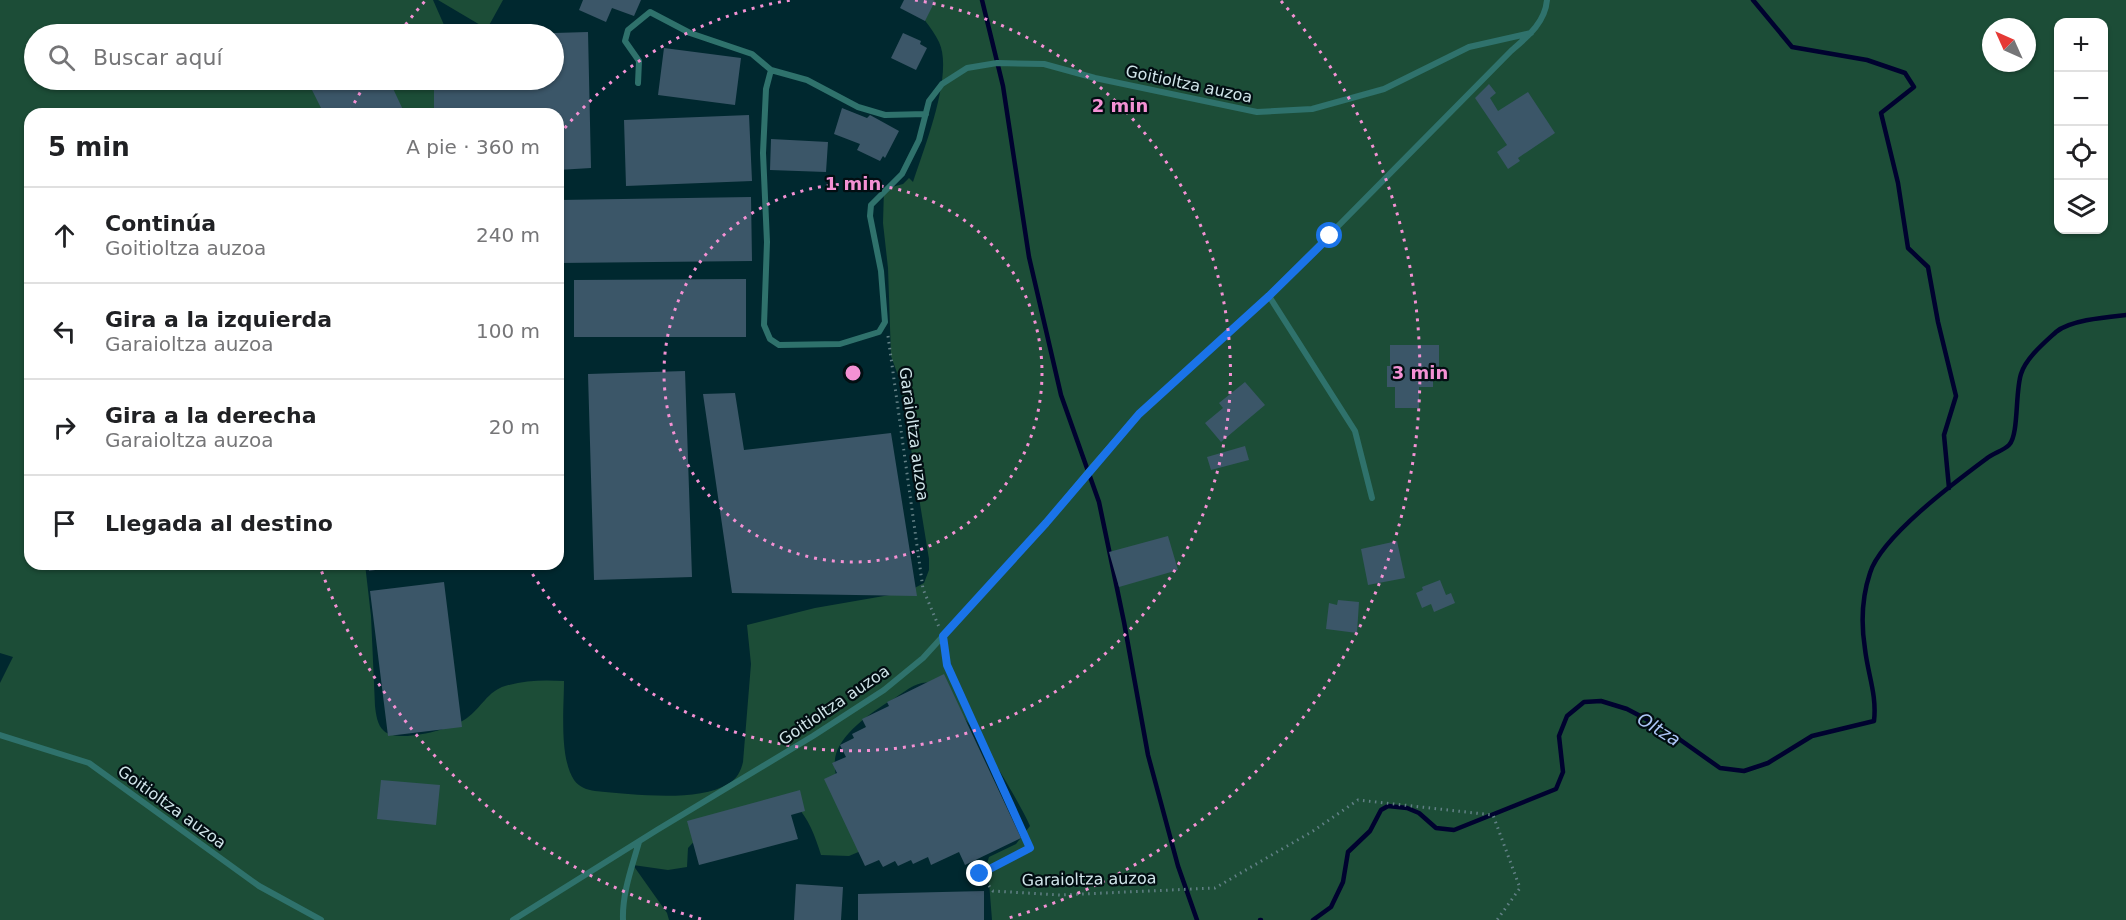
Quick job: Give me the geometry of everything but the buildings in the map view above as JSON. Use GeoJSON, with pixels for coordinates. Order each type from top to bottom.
{"type":"FeatureCollection","features":[{"type":"Feature","properties":{"kind":"lane","name":"Goitioltza auzoa"},"geometry":{"type":"LineString","coordinates":[[513,920],[813,736],[884,690],[923,658],[1038,532],[1139,414],[1269,296],[1531,33],[1539,22],[1547,0]]}},
{"type":"Feature","properties":{"kind":"lane"},"geometry":{"type":"LineString","coordinates":[[638,83],[639,61],[625,41],[628,30],[650,12],[690,33],[752,54],[771,70],[807,80],[858,107],[885,115],[926,114]]}},
{"type":"Feature","properties":{"kind":"lane","name":"Goitioltza auzoa"},"geometry":{"type":"LineString","coordinates":[[885,322],[881,271],[870,216],[871,205],[902,174],[919,140],[929,102],[942,84],[967,68],[997,63],[1044,64],[1095,78],[1257,112],[1312,109],[1383,89],[1469,47],[1531,33]]}},
{"type":"Feature","properties":{"kind":"lane"},"geometry":{"type":"LineString","coordinates":[[771,70],[766,89],[763,153],[767,242],[764,325],[770,339],[779,345],[840,344],[879,332],[885,322]]}},
{"type":"Feature","properties":{"kind":"lane"},"geometry":{"type":"LineString","coordinates":[[1269,296],[1355,431],[1372,498]]}},
{"type":"Feature","properties":{"kind":"lane","name":"Goitioltza auzoa"},"geometry":{"type":"LineString","coordinates":[[0,735],[88,763],[259,886],[321,920]]}},
{"type":"Feature","properties":{"kind":"lane"},"geometry":{"type":"LineString","coordinates":[[623,920],[626,888],[639,841]]}},
{"type":"Feature","properties":{"kind":"path","name":"Garaioltza auzoa"},"geometry":{"type":"LineString","coordinates":[[885,322],[899,406],[923,588],[943,636],[947,665],[1030,848],[980,874],[993,891],[1060,894],[1215,888],[1313,831],[1358,800],[1493,815],[1520,888],[1497,920]]}},
{"type":"Feature","properties":{"kind":"green space"},"geometry":{"type":"Polygon","coordinates":[[[0,0],[433,0],[444,24],[24,24],[24,90],[332,90],[330,108],[24,108],[24,570],[366,570],[371,616],[376,716],[384,731],[391,735],[413,736],[438,730],[467,718],[499,688],[534,681],[564,681],[564,746],[569,770],[574,780],[589,790],[663,796],[699,794],[715,790],[731,782],[740,772],[743,762],[751,664],[747,625],[815,608],[907,592],[924,583],[929,570],[900,381],[891,356],[888,268],[883,223],[884,189],[903,184],[909,178],[913,182],[936,111],[943,73],[943,56],[939,42],[909,0],[2126,0],[2126,920],[992,920],[989,882],[985,870],[989,857],[1016,844],[1030,826],[1000,772],[971,727],[943,692],[932,684],[923,683],[913,686],[870,714],[846,737],[836,754],[836,776],[839,789],[863,850],[849,856],[821,855],[811,828],[795,804],[701,834],[688,848],[687,867],[668,870],[633,865],[667,913],[669,920],[0,920],[0,683],[13,657],[0,653],[0,0]]]}},
{"type":"Feature","properties":{"kind":"green space"},"geometry":{"type":"Polygon","coordinates":[[[438,0],[503,0],[490,24],[479,24],[438,0]]]}},
{"type":"Feature","properties":{"kind":"green space"},"geometry":{"type":"Polygon","coordinates":[[[385,90],[451,90],[453,108],[397,108],[385,90]]]}},
{"type":"Feature","properties":{"kind":"waterway"},"geometry":{"type":"LineString","coordinates":[[982,0],[1003,86],[1029,257],[1061,395],[1099,502],[1148,755],[1178,866],[1197,920]]}},
{"type":"Feature","properties":{"kind":"waterway"},"geometry":{"type":"LineString","coordinates":[[1753,0],[1792,47],[1867,60],[1905,73],[1914,87],[1881,113],[1898,183],[1908,248],[1928,267],[1938,322],[1956,396],[1944,435],[1949,488]]}},
{"type":"Feature","properties":{"kind":"waterway","name":"Oltza"},"geometry":{"type":"LineString","coordinates":[[1313,920],[1331,907],[1343,882],[1348,852],[1370,831],[1381,810],[1388,806],[1407,808],[1419,813],[1436,828],[1454,830],[1556,789],[1563,772],[1559,736],[1567,716],[1584,702],[1601,701],[1627,709],[1665,729],[1720,768],[1744,771],[1768,763],[1812,736],[1874,721],[1874,702],[1865,649],[1863,620],[1867,582],[1877,559],[1888,543],[1921,511],[1956,481],[2009,445],[2016,423],[2021,374],[2027,362],[2041,346],[2056,332],[2070,325],[2126,315]]}},
{"type":"Feature","properties":{"kind":"route"},"geometry":{"type":"LineString","coordinates":[[980,874],[1030,848],[947,665],[943,636],[1046,523],[1139,414],[1269,296],[1330,236]]}}]}
